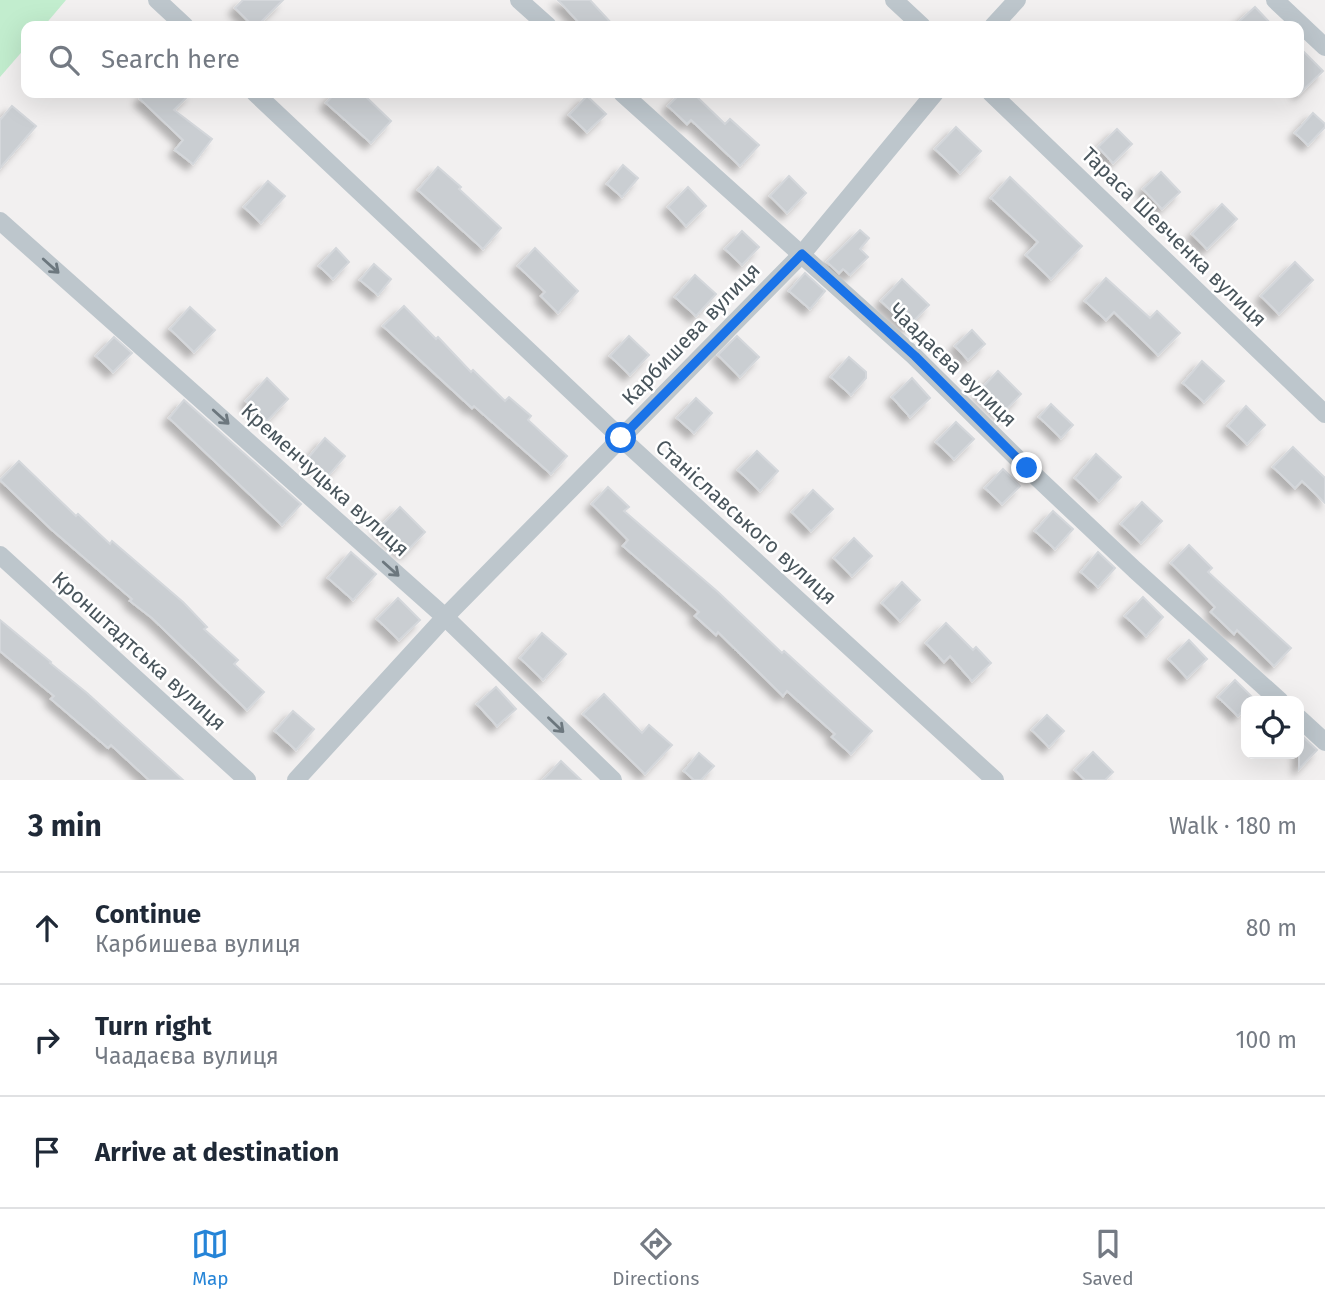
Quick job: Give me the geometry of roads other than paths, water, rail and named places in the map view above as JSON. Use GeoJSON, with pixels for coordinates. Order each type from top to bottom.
{"type":"FeatureCollection","features":[{"type":"Feature","properties":{"kind":"street"},"geometry":{"type":"LineString","coordinates":[[157,0],[180,21]]}},
{"type":"Feature","properties":{"kind":"street"},"geometry":{"type":"LineString","coordinates":[[519,0],[542,21]]}},
{"type":"Feature","properties":{"kind":"street"},"geometry":{"type":"LineString","coordinates":[[894,0],[917,21]]}},
{"type":"Feature","properties":{"kind":"street"},"geometry":{"type":"LineString","coordinates":[[998,21],[1017,0]]}},
{"type":"Feature","properties":{"kind":"street"},"geometry":{"type":"LineString","coordinates":[[1275,0],[1297,21]]}},
{"type":"Feature","properties":{"kind":"street"},"geometry":{"type":"LineString","coordinates":[[1304,27],[1325,47]]}},
{"type":"Feature","properties":{"kind":"street","name":"Станіславського вулиця"},"geometry":{"type":"LineString","coordinates":[[260,98],[621,438],[995,780]]}},
{"type":"Feature","properties":{"kind":"street","name":"Чаадаєва вулиця"},"geometry":{"type":"LineString","coordinates":[[628,98],[915,356],[1027,468],[1274,696]]}},
{"type":"Feature","properties":{"kind":"street","name":"Карбишева вулиця"},"geometry":{"type":"LineString","coordinates":[[296,780],[445,617],[802,254],[931,98]]}},
{"type":"Feature","properties":{"kind":"street","name":"Тараса Шевченка вулиця"},"geometry":{"type":"LineString","coordinates":[[997,98],[1325,414]]}},
{"type":"Feature","properties":{"kind":"street","name":"Кременчуцька вулиця"},"geometry":{"type":"LineString","coordinates":[[0,221],[445,617],[613,780]]}},
{"type":"Feature","properties":{"kind":"street","name":"Кронштадтська вулиця"},"geometry":{"type":"LineString","coordinates":[[0,555],[247,780]]}},
{"type":"Feature","properties":{"kind":"street"},"geometry":{"type":"LineString","coordinates":[[1304,723],[1325,742]]}}]}
